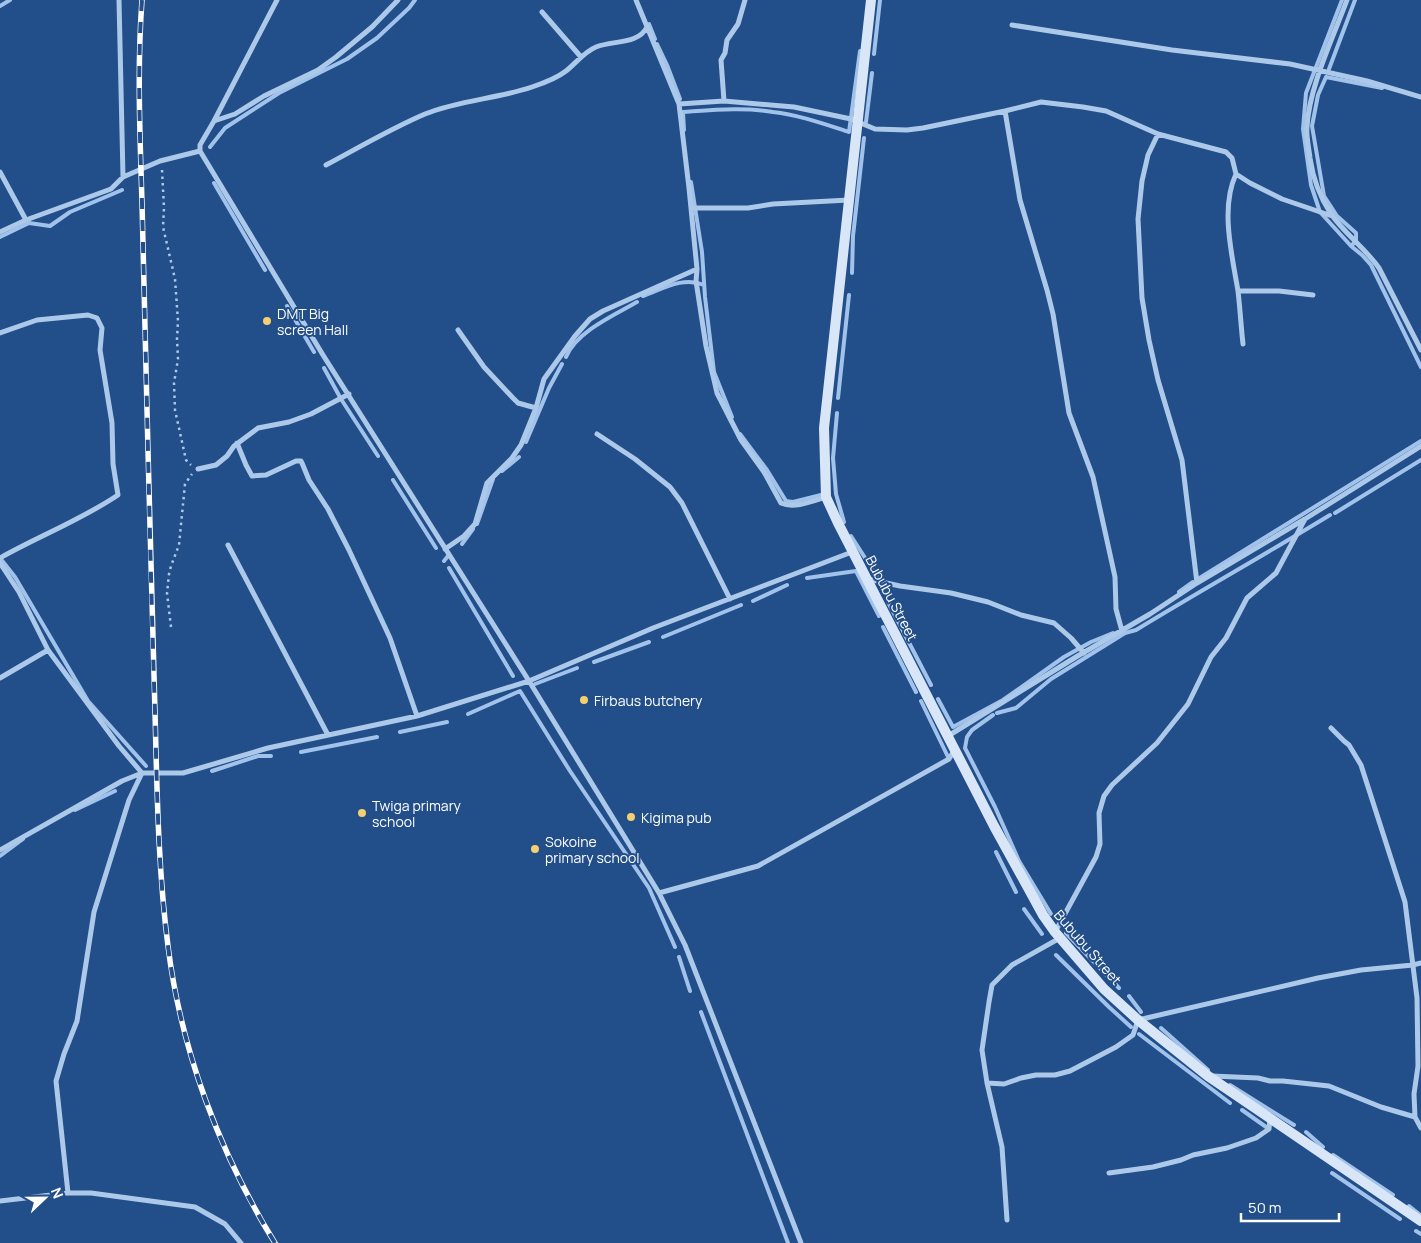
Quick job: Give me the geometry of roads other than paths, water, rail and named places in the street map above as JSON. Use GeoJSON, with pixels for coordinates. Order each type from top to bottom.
{"type":"FeatureCollection","features":[{"type":"Feature","properties":{"kind":"street"},"geometry":{"type":"LineString","coordinates":[[119,0],[123,177]]}},
{"type":"Feature","properties":{"kind":"street"},"geometry":{"type":"LineString","coordinates":[[277,0],[200,145],[200,151],[318,347],[659,893],[685,945],[800,1243]]}},
{"type":"Feature","properties":{"kind":"street"},"geometry":{"type":"LineString","coordinates":[[214,121],[235,114],[264,96],[318,70],[372,27],[398,0]]}},
{"type":"Feature","properties":{"kind":"street"},"geometry":{"type":"LineString","coordinates":[[636,0],[679,104],[697,269],[696,281],[706,346],[718,393],[737,432],[764,472],[781,503],[787,506],[809,503],[826,496],[824,428],[871,0]]}},
{"type":"Feature","properties":{"kind":"street"},"geometry":{"type":"LineString","coordinates":[[724,101],[721,60],[725,53],[727,40],[738,24],[745,0]]}},
{"type":"Feature","properties":{"kind":"street"},"geometry":{"type":"LineString","coordinates":[[1347,0],[1320,71],[1309,109],[1306,129],[1313,178],[1321,198],[1332,216],[1372,258],[1379,268],[1421,350]]}},
{"type":"Feature","properties":{"kind":"street"},"geometry":{"type":"LineString","coordinates":[[542,12],[582,57]]}},
{"type":"Feature","properties":{"kind":"street"},"geometry":{"type":"LineString","coordinates":[[1012,25],[1172,50],[1290,64],[1367,81],[1421,97]]}},
{"type":"Feature","properties":{"kind":"street"},"geometry":{"type":"LineString","coordinates":[[326,164],[426,114],[464,102],[513,92],[545,82],[565,72],[582,57],[598,47],[637,37],[644,33],[647,27]]}},
{"type":"Feature","properties":{"kind":"street"},"geometry":{"type":"LineString","coordinates":[[679,104],[724,101],[794,107],[852,119],[857,123],[875,129],[907,130],[1042,102],[1106,112],[1158,134],[1226,152],[1232,158],[1236,174],[1231,189],[1229,211],[1230,239],[1238,291],[1243,344]]}},
{"type":"Feature","properties":{"kind":"street"},"geometry":{"type":"LineString","coordinates":[[1005,111],[1020,200],[1053,314],[1069,413],[1093,477],[1115,577],[1116,609],[1122,632]]}},
{"type":"Feature","properties":{"kind":"street"},"geometry":{"type":"LineString","coordinates":[[1158,134],[1148,155],[1142,181],[1138,219],[1142,298],[1156,372],[1182,460],[1196,583]]}},
{"type":"Feature","properties":{"kind":"street"},"geometry":{"type":"LineString","coordinates":[[0,232],[26,220],[111,190],[123,177],[160,162],[200,151]]}},
{"type":"Feature","properties":{"kind":"street"},"geometry":{"type":"LineString","coordinates":[[0,172],[26,220]]}},
{"type":"Feature","properties":{"kind":"street"},"geometry":{"type":"LineString","coordinates":[[1236,174],[1282,199],[1332,216]]}},
{"type":"Feature","properties":{"kind":"street"},"geometry":{"type":"LineString","coordinates":[[690,208],[748,208],[773,204],[849,200]]}},
{"type":"Feature","properties":{"kind":"street"},"geometry":{"type":"LineString","coordinates":[[445,549],[464,536],[475,524],[487,483],[517,452],[536,408],[544,379],[574,336],[590,320],[627,299],[697,269]]}},
{"type":"Feature","properties":{"kind":"street"},"geometry":{"type":"LineString","coordinates":[[1238,291],[1279,290],[1313,295]]}},
{"type":"Feature","properties":{"kind":"street"},"geometry":{"type":"LineString","coordinates":[[0,333],[37,320],[88,315],[97,318],[102,328],[100,350],[112,423],[118,494],[96,509],[0,558]]}},
{"type":"Feature","properties":{"kind":"street"},"geometry":{"type":"LineString","coordinates":[[458,330],[484,367],[518,403],[536,408]]}},
{"type":"Feature","properties":{"kind":"street"},"geometry":{"type":"LineString","coordinates":[[198,469],[216,465],[227,456],[237,443],[258,428],[289,422],[311,414],[349,394]]}},
{"type":"Feature","properties":{"kind":"street"},"geometry":{"type":"LineString","coordinates":[[597,434],[635,459],[670,487],[682,503],[730,598]]}},
{"type":"Feature","properties":{"kind":"street"},"geometry":{"type":"LineString","coordinates":[[237,443],[252,476],[266,475],[296,461],[301,461],[309,480],[328,509],[349,550],[390,638],[417,716]]}},
{"type":"Feature","properties":{"kind":"street"},"geometry":{"type":"LineString","coordinates":[[948,736],[1122,632],[1196,583],[1305,519],[1421,446]]}},
{"type":"Feature","properties":{"kind":"street","name":"Bububu Street"},"geometry":{"type":"LineString","coordinates":[[826,496],[852,552],[1019,872],[1057,935],[1104,989],[1138,1020],[1208,1076],[1421,1221]]}},
{"type":"Feature","properties":{"kind":"street"},"geometry":{"type":"LineString","coordinates":[[1007,1220],[1002,1147],[987,1083],[982,1050],[992,985],[1012,965],[1057,935],[1096,857],[1100,844],[1099,813],[1104,796],[1112,785],[1157,743],[1188,704],[1211,657],[1226,638],[1246,598],[1276,573],[1305,519]]}},
{"type":"Feature","properties":{"kind":"street"},"geometry":{"type":"LineString","coordinates":[[228,546],[328,734]]}},
{"type":"Feature","properties":{"kind":"street"},"geometry":{"type":"LineString","coordinates":[[0,850],[122,781],[142,773],[183,772],[268,748],[417,716],[528,681],[653,628],[852,552]]}},
{"type":"Feature","properties":{"kind":"street"},"geometry":{"type":"LineString","coordinates":[[0,564],[19,592],[48,650],[119,746],[142,773]]}},
{"type":"Feature","properties":{"kind":"street"},"geometry":{"type":"LineString","coordinates":[[867,579],[951,593],[988,602],[1021,615],[1054,623],[1072,638],[1084,653]]}},
{"type":"Feature","properties":{"kind":"street"},"geometry":{"type":"LineString","coordinates":[[0,678],[48,650]]}},
{"type":"Feature","properties":{"kind":"street"},"geometry":{"type":"LineString","coordinates":[[1331,728],[1349,745],[1364,774],[1405,902],[1417,998],[1418,1066],[1414,1094],[1415,1117],[1421,1128]]}},
{"type":"Feature","properties":{"kind":"street"},"geometry":{"type":"LineString","coordinates":[[659,893],[758,866],[949,759],[955,749]]}},
{"type":"Feature","properties":{"kind":"street"},"geometry":{"type":"LineString","coordinates":[[68,1193],[56,1081],[77,1021],[94,912],[129,800],[142,773]]}},
{"type":"Feature","properties":{"kind":"street"},"geometry":{"type":"LineString","coordinates":[[987,1083],[1004,1084],[1036,1075],[1056,1075],[1070,1071],[1116,1047],[1133,1035],[1138,1020],[1318,978],[1361,970],[1421,963]]}},
{"type":"Feature","properties":{"kind":"street"},"geometry":{"type":"LineString","coordinates":[[1208,1076],[1258,1078],[1270,1081],[1329,1086],[1380,1107],[1415,1117]]}},
{"type":"Feature","properties":{"kind":"street"},"geometry":{"type":"LineString","coordinates":[[1109,1173],[1153,1167],[1256,1138],[1269,1129],[1270,1118]]}},
{"type":"Feature","properties":{"kind":"street"},"geometry":{"type":"LineString","coordinates":[[0,1201],[68,1193],[91,1193],[195,1207],[225,1224],[241,1243]]}},
{"type":"Feature","properties":{"kind":"waterway"},"geometry":{"type":"LineString","coordinates":[[0,6],[10,0]]}},
{"type":"Feature","properties":{"kind":"waterway"},"geometry":{"type":"LineString","coordinates":[[210,147],[225,128],[279,93],[347,59],[377,38],[415,0]]}},
{"type":"Feature","properties":{"kind":"waterway"},"geometry":{"type":"LineString","coordinates":[[874,54],[880,0]]}},
{"type":"Feature","properties":{"kind":"waterway"},"geometry":{"type":"LineString","coordinates":[[1342,0],[1306,93],[1303,129],[1311,185],[1320,212],[1371,265],[1421,367]]}},
{"type":"Feature","properties":{"kind":"waterway"},"geometry":{"type":"LineString","coordinates":[[1329,69],[1355,0]]}},
{"type":"Feature","properties":{"kind":"waterway"},"geometry":{"type":"LineString","coordinates":[[649,24],[655,39]]}},
{"type":"Feature","properties":{"kind":"waterway"},"geometry":{"type":"LineString","coordinates":[[657,44],[680,99]]}},
{"type":"Feature","properties":{"kind":"waterway"},"geometry":{"type":"LineString","coordinates":[[684,130],[683,112],[739,109],[762,110],[792,115],[849,132],[860,51]]}},
{"type":"Feature","properties":{"kind":"waterway"},"geometry":{"type":"LineString","coordinates":[[866,122],[872,73]]}},
{"type":"Feature","properties":{"kind":"waterway"},"geometry":{"type":"LineString","coordinates":[[1351,246],[1356,241],[1356,233],[1337,216],[1324,196],[1312,126],[1318,95],[1326,77],[1382,88]]}},
{"type":"Feature","properties":{"kind":"waterway"},"geometry":{"type":"LineString","coordinates":[[852,273],[853,236],[864,138]]}},
{"type":"Feature","properties":{"kind":"waterway"},"geometry":{"type":"LineString","coordinates":[[691,182],[702,252],[714,372],[732,417]]}},
{"type":"Feature","properties":{"kind":"waterway"},"geometry":{"type":"LineString","coordinates":[[214,183],[265,270]]}},
{"type":"Feature","properties":{"kind":"waterway"},"geometry":{"type":"LineString","coordinates":[[0,237],[29,223],[50,226],[70,212],[122,190]]}},
{"type":"Feature","properties":{"kind":"waterway"},"geometry":{"type":"LineString","coordinates":[[643,296],[681,283],[688,282],[704,285]]}},
{"type":"Feature","properties":{"kind":"waterway"},"geometry":{"type":"LineString","coordinates":[[838,398],[849,295]]}},
{"type":"Feature","properties":{"kind":"waterway"},"geometry":{"type":"LineString","coordinates":[[566,357],[571,348],[587,332],[637,302]]}},
{"type":"Feature","properties":{"kind":"waterway"},"geometry":{"type":"LineString","coordinates":[[287,306],[314,352]]}},
{"type":"Feature","properties":{"kind":"waterway"},"geometry":{"type":"LineString","coordinates":[[526,442],[549,388],[562,364]]}},
{"type":"Feature","properties":{"kind":"waterway"},"geometry":{"type":"LineString","coordinates":[[324,368],[341,399],[378,456]]}},
{"type":"Feature","properties":{"kind":"waterway"},"geometry":{"type":"LineString","coordinates":[[837,413],[833,458],[836,494],[844,522]]}},
{"type":"Feature","properties":{"kind":"waterway"},"geometry":{"type":"LineString","coordinates":[[740,434],[767,470],[786,501],[793,502],[821,495]]}},
{"type":"Feature","properties":{"kind":"waterway"},"geometry":{"type":"LineString","coordinates":[[1198,579],[1421,441]]}},
{"type":"Feature","properties":{"kind":"waterway"},"geometry":{"type":"LineString","coordinates":[[502,471],[519,457]]}},
{"type":"Feature","properties":{"kind":"waterway"},"geometry":{"type":"LineString","coordinates":[[1335,513],[1421,460]]}},
{"type":"Feature","properties":{"kind":"waterway"},"geometry":{"type":"LineString","coordinates":[[477,524],[493,479]]}},
{"type":"Feature","properties":{"kind":"waterway"},"geometry":{"type":"LineString","coordinates":[[393,480],[436,548]]}},
{"type":"Feature","properties":{"kind":"waterway"},"geometry":{"type":"LineString","coordinates":[[997,713],[1016,708],[1051,679],[1125,633],[1136,630],[1330,515]]}},
{"type":"Feature","properties":{"kind":"waterway"},"geometry":{"type":"LineString","coordinates":[[462,544],[473,529]]}},
{"type":"Feature","properties":{"kind":"waterway"},"geometry":{"type":"LineString","coordinates":[[851,536],[878,578]]}},
{"type":"Feature","properties":{"kind":"waterway"},"geometry":{"type":"LineString","coordinates":[[444,561],[448,556]]}},
{"type":"Feature","properties":{"kind":"waterway"},"geometry":{"type":"LineString","coordinates":[[0,558],[15,577],[88,701],[146,766]]}},
{"type":"Feature","properties":{"kind":"waterway"},"geometry":{"type":"LineString","coordinates":[[449,568],[513,676]]}},
{"type":"Feature","properties":{"kind":"waterway"},"geometry":{"type":"LineString","coordinates":[[807,578],[856,571],[879,616]]}},
{"type":"Feature","properties":{"kind":"waterway"},"geometry":{"type":"LineString","coordinates":[[1179,592],[1193,582]]}},
{"type":"Feature","properties":{"kind":"waterway"},"geometry":{"type":"LineString","coordinates":[[753,601],[787,585]]}},
{"type":"Feature","properties":{"kind":"waterway"},"geometry":{"type":"LineString","coordinates":[[888,602],[931,685]]}},
{"type":"Feature","properties":{"kind":"waterway"},"geometry":{"type":"LineString","coordinates":[[663,637],[741,605]]}},
{"type":"Feature","properties":{"kind":"waterway"},"geometry":{"type":"LineString","coordinates":[[883,627],[916,692]]}},
{"type":"Feature","properties":{"kind":"waterway"},"geometry":{"type":"LineString","coordinates":[[938,699],[953,727],[1003,700],[1064,657],[1091,642],[1113,633]]}},
{"type":"Feature","properties":{"kind":"waterway"},"geometry":{"type":"LineString","coordinates":[[594,662],[649,642]]}},
{"type":"Feature","properties":{"kind":"waterway"},"geometry":{"type":"LineString","coordinates":[[535,684],[577,668]]}},
{"type":"Feature","properties":{"kind":"waterway"},"geometry":{"type":"LineString","coordinates":[[468,714],[520,691],[570,771],[649,888],[675,947]]}},
{"type":"Feature","properties":{"kind":"waterway"},"geometry":{"type":"LineString","coordinates":[[921,701],[949,759]]}},
{"type":"Feature","properties":{"kind":"waterway"},"geometry":{"type":"LineString","coordinates":[[993,715],[972,730],[967,737],[965,748],[995,807],[1019,861],[1051,914]]}},
{"type":"Feature","properties":{"kind":"waterway"},"geometry":{"type":"LineString","coordinates":[[400,732],[447,722]]}},
{"type":"Feature","properties":{"kind":"waterway"},"geometry":{"type":"LineString","coordinates":[[301,752],[377,737]]}},
{"type":"Feature","properties":{"kind":"waterway"},"geometry":{"type":"LineString","coordinates":[[212,771],[258,756],[271,756]]}},
{"type":"Feature","properties":{"kind":"waterway"},"geometry":{"type":"LineString","coordinates":[[75,810],[115,791]]}},
{"type":"Feature","properties":{"kind":"waterway"},"geometry":{"type":"LineString","coordinates":[[0,856],[23,839]]}},
{"type":"Feature","properties":{"kind":"waterway"},"geometry":{"type":"LineString","coordinates":[[996,852],[1016,892]]}},
{"type":"Feature","properties":{"kind":"waterway"},"geometry":{"type":"LineString","coordinates":[[1024,909],[1042,934]]}},
{"type":"Feature","properties":{"kind":"waterway"},"geometry":{"type":"LineString","coordinates":[[1066,933],[1119,988]]}},
{"type":"Feature","properties":{"kind":"waterway"},"geometry":{"type":"LineString","coordinates":[[1056,955],[1131,1027]]}},
{"type":"Feature","properties":{"kind":"waterway"},"geometry":{"type":"LineString","coordinates":[[679,957],[690,991]]}},
{"type":"Feature","properties":{"kind":"waterway"},"geometry":{"type":"LineString","coordinates":[[1129,996],[1141,1012]]}},
{"type":"Feature","properties":{"kind":"waterway"},"geometry":{"type":"LineString","coordinates":[[701,1012],[788,1243]]}},
{"type":"Feature","properties":{"kind":"waterway"},"geometry":{"type":"LineString","coordinates":[[1161,1028],[1208,1070]]}},
{"type":"Feature","properties":{"kind":"waterway"},"geometry":{"type":"LineString","coordinates":[[1139,1034],[1230,1103]]}},
{"type":"Feature","properties":{"kind":"waterway"},"geometry":{"type":"LineString","coordinates":[[1230,1085],[1294,1125]]}},
{"type":"Feature","properties":{"kind":"waterway"},"geometry":{"type":"LineString","coordinates":[[1242,1110],[1269,1129]]}},
{"type":"Feature","properties":{"kind":"waterway"},"geometry":{"type":"LineString","coordinates":[[1306,1132],[1323,1147]]}},
{"type":"Feature","properties":{"kind":"waterway"},"geometry":{"type":"LineString","coordinates":[[1333,1155],[1393,1195]]}},
{"type":"Feature","properties":{"kind":"waterway"},"geometry":{"type":"LineString","coordinates":[[1332,1173],[1400,1219]]}},
{"type":"Feature","properties":{"kind":"waterway"},"geometry":{"type":"LineString","coordinates":[[1409,1206],[1419,1214]]}},
{"type":"Feature","properties":{"kind":"waterway"},"geometry":{"type":"LineString","coordinates":[[1416,1231],[1421,1234]]}},
{"type":"Feature","properties":{"kind":"railway"},"geometry":{"type":"LineString","coordinates":[[142,0],[139,76],[151,582],[157,800],[168,946],[182,1024],[206,1100],[220,1138],[237,1174],[275,1243]]}},
{"type":"Feature","properties":{"kind":"place","name":"DMT Big screen Hall"},"geometry":{"type":"Point","coordinates":[267,321]}},
{"type":"Feature","properties":{"kind":"place","name":"Firbaus butchery"},"geometry":{"type":"Point","coordinates":[584,700]}},
{"type":"Feature","properties":{"kind":"place","name":"Twiga primary school"},"geometry":{"type":"Point","coordinates":[362,813]}},
{"type":"Feature","properties":{"kind":"place","name":"Kigima pub"},"geometry":{"type":"Point","coordinates":[631,817]}},
{"type":"Feature","properties":{"kind":"place","name":"Sokoine primary school"},"geometry":{"type":"Point","coordinates":[535,849]}}]}
